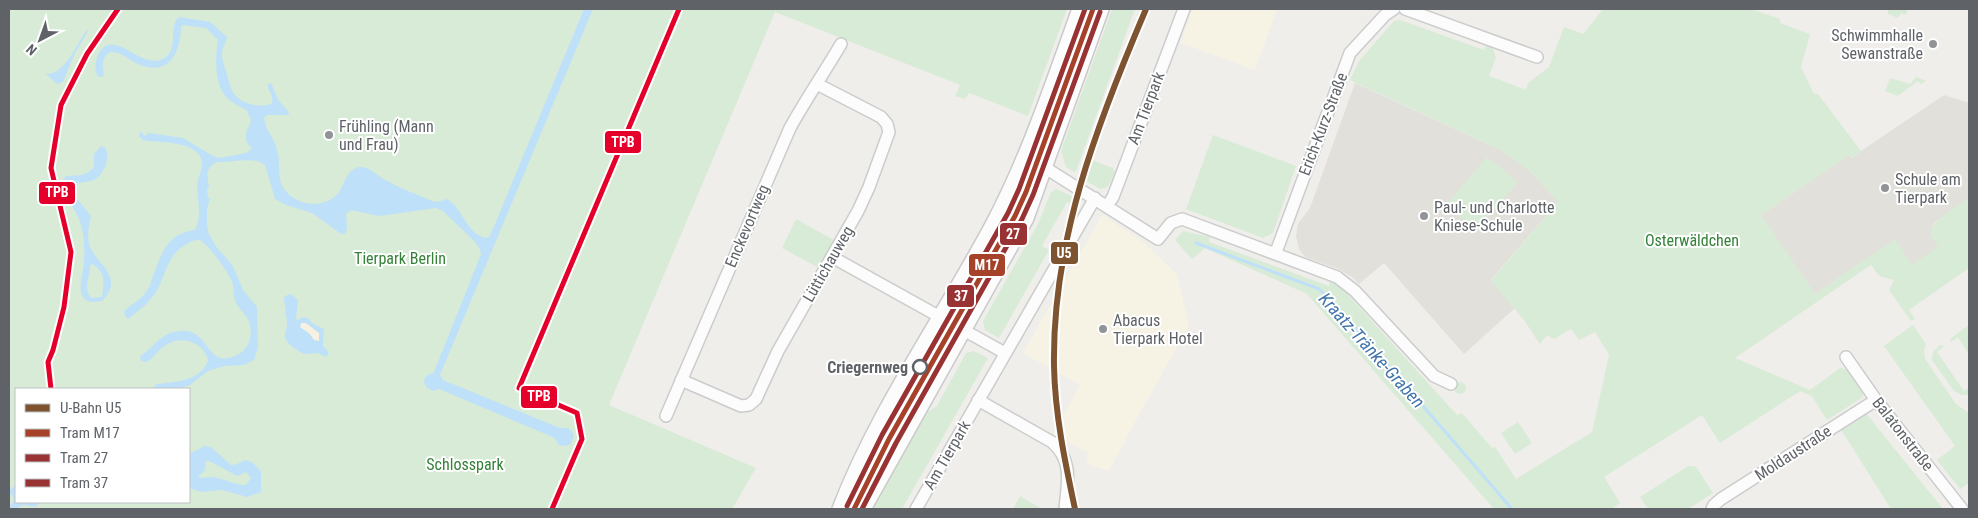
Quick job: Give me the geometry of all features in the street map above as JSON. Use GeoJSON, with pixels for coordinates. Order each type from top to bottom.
{"type":"FeatureCollection","features":[{"type":"Feature","properties":{"kind":"main road"},"geometry":{"type":"LineString","coordinates":[[840,509],[863,453],[978,253],[1011,188],[1037,127],[1080,9]]}},
{"type":"Feature","properties":{"kind":"main road"},"geometry":{"type":"LineString","coordinates":[[863,509],[1026,218],[1101,9]]}},
{"type":"Feature","properties":{"kind":"street","name":"Am Tierpark"},"geometry":{"type":"LineString","coordinates":[[1107,206],[1113,197],[1184,9]]}},
{"type":"Feature","properties":{"kind":"street","name":"Erich-Kurz-Straße"},"geometry":{"type":"LineString","coordinates":[[1276,252],[1350,53],[1394,9]]}},
{"type":"Feature","properties":{"kind":"street"},"geometry":{"type":"LineString","coordinates":[[1405,9],[1537,57]]}},
{"type":"Feature","properties":{"kind":"street","name":"Enckevortweg"},"geometry":{"type":"LineString","coordinates":[[666,416],[790,128],[841,44]]}},
{"type":"Feature","properties":{"kind":"street","name":"Lüttichauweg"},"geometry":{"type":"LineString","coordinates":[[681,380],[741,406],[749,405],[756,399],[778,351],[832,257],[869,187],[889,132],[887,124],[880,117],[817,84]]}},
{"type":"Feature","properties":{"kind":"street"},"geometry":{"type":"LineString","coordinates":[[1044,167],[1158,239],[1171,223],[1182,219],[1276,252],[1337,277],[1347,284],[1434,376],[1451,384]]}},
{"type":"Feature","properties":{"kind":"street","name":"Am Tierpark"},"geometry":{"type":"LineString","coordinates":[[916,509],[1094,198]]}},
{"type":"Feature","properties":{"kind":"street"},"geometry":{"type":"LineString","coordinates":[[832,257],[962,331],[1005,353]]}},
{"type":"Feature","properties":{"kind":"street","name":"Balatonstraße"},"geometry":{"type":"LineString","coordinates":[[1846,357],[1876,400],[1962,509]]}},
{"type":"Feature","properties":{"kind":"street"},"geometry":{"type":"LineString","coordinates":[[978,400],[1052,442],[1061,450],[1068,471],[1065,509]]}},
{"type":"Feature","properties":{"kind":"street","name":"Moldaustraße"},"geometry":{"type":"LineString","coordinates":[[1712,509],[1721,499],[1876,400]]}},
{"type":"Feature","properties":{"kind":"shaded area"},"geometry":{"type":"Polygon","coordinates":[[[1192,9],[1277,9],[1255,70],[1181,43],[1192,9]]]}},
{"type":"Feature","properties":{"kind":"shaded area","name":"Paul- und Charlotte Kniese-Schule"},"geometry":{"type":"Polygon","coordinates":[[[1355,83],[1501,150],[1531,172],[1558,202],[1491,280],[1515,308],[1464,354],[1384,263],[1359,284],[1352,277],[1336,268],[1305,257],[1299,249],[1296,236],[1298,224],[1310,208],[1355,83]]]}},
{"type":"Feature","properties":{"kind":"shaded area","name":"Schule am Tierpark"},"geometry":{"type":"Polygon","coordinates":[[[1944,95],[1969,103],[1969,198],[1934,223],[1931,231],[1932,236],[1939,247],[1912,265],[1895,240],[1815,295],[1761,215],[1849,155],[1852,158],[1944,95]]]}},
{"type":"Feature","properties":{"kind":"shaded area"},"geometry":{"type":"Polygon","coordinates":[[[1102,215],[1142,241],[1177,274],[1189,326],[1109,471],[1087,464],[1088,453],[1053,434],[1080,385],[1023,353],[1102,215]]]}},
{"type":"Feature","properties":{"kind":"green space","name":"Tierpark Berlin"},"geometry":{"type":"Polygon","coordinates":[[[9,9],[1067,9],[1028,116],[969,93],[965,99],[955,96],[960,85],[775,12],[609,405],[756,468],[732,509],[9,509],[9,9]]]}},
{"type":"Feature","properties":{"kind":"green space"},"geometry":{"type":"Polygon","coordinates":[[[1086,9],[1096,9],[1025,208],[1009,201],[1086,9]]]}},
{"type":"Feature","properties":{"kind":"green space"},"geometry":{"type":"Polygon","coordinates":[[[1112,9],[1135,9],[1076,171],[1074,172],[1066,167],[1061,151],[1112,9]]]}},
{"type":"Feature","properties":{"kind":"green space"},"geometry":{"type":"Polygon","coordinates":[[[1140,9],[1145,10],[1092,156],[1087,154],[1140,9]]]}},
{"type":"Feature","properties":{"kind":"green space","name":"Osterwäldchen"},"geometry":{"type":"Polygon","coordinates":[[[1603,9],[1751,9],[1780,19],[1780,23],[1810,34],[1801,67],[1814,94],[1818,94],[1861,151],[1851,158],[1849,155],[1761,215],[1815,294],[1895,239],[1912,265],[1938,247],[1931,235],[1935,223],[1969,198],[1969,268],[1909,310],[1915,319],[1911,321],[1889,290],[1894,280],[1879,276],[1871,265],[1735,358],[1810,390],[1840,368],[1849,371],[1862,388],[1863,397],[1827,420],[1812,396],[1800,391],[1720,443],[1702,415],[1604,477],[1620,503],[1611,509],[1494,509],[1307,294],[1205,248],[1192,259],[1175,240],[1183,231],[1210,237],[1209,242],[1329,286],[1330,281],[1342,288],[1457,415],[1462,413],[1492,448],[1495,447],[1516,479],[1592,432],[1609,355],[1595,332],[1579,340],[1571,329],[1554,339],[1547,335],[1540,344],[1524,320],[1491,281],[1558,202],[1531,172],[1501,150],[1350,80],[1359,61],[1394,21],[1400,20],[1484,50],[1486,44],[1492,46],[1496,58],[1489,76],[1526,90],[1528,83],[1549,67],[1564,27],[1583,34],[1603,9]]]}},
{"type":"Feature","properties":{"kind":"green space"},"geometry":{"type":"Polygon","coordinates":[[[1888,9],[1908,9],[1906,15],[1901,13],[1898,18],[1888,14],[1888,9]]]}},
{"type":"Feature","properties":{"kind":"green space"},"geometry":{"type":"Polygon","coordinates":[[[1916,77],[1926,81],[1921,84],[1918,81],[1898,96],[1885,91],[1890,78],[1910,84],[1916,77]]]}},
{"type":"Feature","properties":{"kind":"green space"},"geometry":{"type":"Polygon","coordinates":[[[1213,135],[1296,166],[1273,233],[1263,238],[1186,209],[1213,135]]]}},
{"type":"Feature","properties":{"kind":"green space"},"geometry":{"type":"Polygon","coordinates":[[[1487,157],[1518,182],[1476,231],[1446,205],[1487,157]]]}},
{"type":"Feature","properties":{"kind":"green space"},"geometry":{"type":"Polygon","coordinates":[[[1086,158],[1113,168],[1115,172],[1108,187],[1100,189],[1082,178],[1081,175],[1086,158]]]}},
{"type":"Feature","properties":{"kind":"green space"},"geometry":{"type":"Polygon","coordinates":[[[1056,189],[1078,199],[1080,203],[1078,208],[1067,202],[1042,246],[1049,250],[999,338],[985,330],[983,321],[1038,224],[1051,192],[1056,189]]]}},
{"type":"Feature","properties":{"kind":"green space"},"geometry":{"type":"Polygon","coordinates":[[[796,219],[834,240],[819,268],[782,248],[796,219]]]}},
{"type":"Feature","properties":{"kind":"green space"},"geometry":{"type":"Polygon","coordinates":[[[1913,325],[1926,344],[1924,349],[1925,359],[1956,404],[1969,413],[1969,483],[1960,489],[1937,460],[1955,446],[1884,346],[1913,325]]]}},
{"type":"Feature","properties":{"kind":"green space"},"geometry":{"type":"Polygon","coordinates":[[[1969,325],[1969,355],[1958,337],[1951,342],[1950,339],[1969,325]]]}},
{"type":"Feature","properties":{"kind":"green space"},"geometry":{"type":"Polygon","coordinates":[[[1940,345],[1944,346],[1937,352],[1964,391],[1969,388],[1969,395],[1962,395],[1954,391],[1932,360],[1933,352],[1940,345]]]}},
{"type":"Feature","properties":{"kind":"green space"},"geometry":{"type":"Polygon","coordinates":[[[974,351],[988,358],[902,509],[871,509],[926,413],[937,406],[966,353],[974,351]]]}},
{"type":"Feature","properties":{"kind":"green space"},"geometry":{"type":"Polygon","coordinates":[[[1460,382],[1466,388],[1460,394],[1454,388],[1460,382]]]}},
{"type":"Feature","properties":{"kind":"green space"},"geometry":{"type":"Polygon","coordinates":[[[1865,412],[1943,509],[1891,509],[1840,428],[1865,412]]]}},
{"type":"Feature","properties":{"kind":"green space"},"geometry":{"type":"Polygon","coordinates":[[[1518,422],[1532,443],[1515,454],[1501,433],[1518,422]]]}},
{"type":"Feature","properties":{"kind":"green space"},"geometry":{"type":"Polygon","coordinates":[[[872,446],[893,446],[859,509],[845,509],[872,446]]]}},
{"type":"Feature","properties":{"kind":"green space"},"geometry":{"type":"Polygon","coordinates":[[[1688,466],[1697,468],[1713,493],[1688,509],[1648,509],[1640,497],[1688,466]]]}},
{"type":"Feature","properties":{"kind":"green space"},"geometry":{"type":"Polygon","coordinates":[[[1020,496],[1042,509],[1013,509],[1020,496]]]}},
{"type":"Feature","properties":{"kind":"sand"},"geometry":{"type":"Polygon","coordinates":[[[301,323],[306,323],[319,333],[319,341],[314,340],[300,327],[301,323]]]}},
{"type":"Feature","properties":{"kind":"water"},"geometry":{"type":"Polygon","coordinates":[[[584,9],[593,9],[440,375],[443,380],[560,428],[569,429],[574,436],[570,445],[562,446],[558,444],[555,438],[439,389],[433,391],[426,387],[425,377],[434,372],[481,254],[475,242],[443,211],[436,208],[379,216],[351,210],[346,214],[346,233],[341,234],[312,213],[286,205],[275,199],[265,165],[256,161],[217,162],[210,167],[207,176],[209,187],[207,190],[208,197],[210,198],[207,209],[209,234],[215,245],[233,266],[243,290],[257,307],[258,348],[254,360],[244,365],[224,366],[208,371],[190,385],[180,388],[153,388],[157,384],[193,377],[204,368],[208,361],[198,345],[180,340],[165,346],[147,362],[141,361],[140,356],[163,336],[174,332],[186,331],[195,334],[202,339],[212,353],[218,357],[226,358],[237,355],[246,348],[251,332],[249,321],[236,302],[233,285],[228,274],[219,260],[199,240],[190,242],[173,255],[151,299],[128,319],[125,316],[124,311],[147,291],[159,259],[167,245],[178,235],[195,230],[199,214],[197,188],[202,165],[200,157],[195,151],[179,144],[143,140],[139,136],[140,131],[145,136],[149,133],[183,138],[219,158],[246,153],[252,148],[246,138],[251,120],[247,111],[229,100],[220,86],[216,70],[218,40],[206,28],[183,25],[175,54],[165,65],[158,68],[138,64],[121,54],[110,52],[103,60],[104,76],[98,77],[96,63],[98,55],[104,47],[111,45],[126,49],[152,61],[160,60],[170,52],[174,27],[179,17],[210,22],[227,37],[222,52],[222,59],[231,88],[237,97],[254,105],[270,104],[272,103],[272,98],[268,84],[271,83],[279,101],[289,112],[288,115],[267,115],[264,118],[276,145],[281,183],[285,190],[296,200],[311,204],[326,202],[337,195],[350,172],[359,167],[365,167],[405,190],[432,201],[437,202],[447,199],[457,208],[469,226],[479,236],[486,238],[490,236],[584,9]]]}},
{"type":"Feature","properties":{"kind":"water"},"geometry":{"type":"Polygon","coordinates":[[[87,30],[63,82],[57,84],[45,73],[52,73],[64,65],[87,30]]]}},
{"type":"Feature","properties":{"kind":"water"},"geometry":{"type":"Polygon","coordinates":[[[101,146],[107,152],[106,165],[101,174],[94,180],[77,183],[72,189],[74,195],[91,216],[88,234],[89,244],[110,278],[109,292],[102,301],[93,302],[86,300],[81,292],[84,264],[83,234],[80,220],[61,187],[61,182],[66,176],[81,175],[91,170],[94,167],[94,154],[101,146]],[[92,264],[90,266],[87,291],[91,298],[102,297],[103,278],[97,267],[92,264]]]}},
{"type":"Feature","properties":{"kind":"water"},"geometry":{"type":"Polygon","coordinates":[[[291,294],[298,300],[296,319],[308,318],[312,323],[324,329],[323,346],[329,353],[326,357],[318,353],[304,354],[287,341],[285,338],[287,323],[285,296],[291,294]],[[301,323],[300,327],[310,334],[314,340],[319,341],[319,333],[306,323],[301,323]]]}},
{"type":"Feature","properties":{"kind":"water"},"geometry":{"type":"Polygon","coordinates":[[[205,446],[211,447],[231,465],[245,460],[252,462],[261,471],[261,492],[247,497],[222,490],[201,492],[190,488],[190,454],[205,446]],[[206,461],[205,470],[198,477],[214,477],[246,485],[251,478],[246,472],[237,476],[206,461]]]}},
{"type":"Feature","properties":{"kind":"water"},"geometry":{"type":"Polygon","coordinates":[[[9,486],[11,489],[15,486],[15,503],[39,503],[35,507],[23,505],[15,509],[9,509],[14,499],[11,494],[9,495],[9,486]]]}},
{"type":"Feature","properties":{"kind":"waterway","name":"Kraatz-Tränke-Graben"},"geometry":{"type":"LineString","coordinates":[[1196,243],[1319,289],[1334,303],[1512,509]]}},
{"type":"Feature","properties":{"kind":"metro line","name":"U5"},"geometry":{"type":"LineString","coordinates":[[1075,509],[1056,402],[1054,366],[1055,319],[1061,273],[1069,228],[1095,139],[1146,9]]}},
{"type":"Feature","properties":{"kind":"tram line","name":"37"},"geometry":{"type":"LineString","coordinates":[[847,506],[882,435],[1008,213],[1019,189],[1085,9]]}},
{"type":"Feature","properties":{"kind":"tram line","name":"M17"},"geometry":{"type":"LineString","coordinates":[[854,509],[889,439],[1015,216],[1026,192],[1093,9]]}},
{"type":"Feature","properties":{"kind":"tram line","name":"27"},"geometry":{"type":"LineString","coordinates":[[862,509],[896,443],[1022,219],[1033,195],[1100,12]]}},
{"type":"Feature","properties":{"kind":"transit line","name":"TPB"},"geometry":{"type":"LineString","coordinates":[[51,388],[48,362],[64,307],[71,252],[51,168],[61,105],[87,54],[118,9]]}},
{"type":"Feature","properties":{"kind":"transit line","name":"TPB"},"geometry":{"type":"LineString","coordinates":[[552,509],[582,439],[577,413],[519,388],[679,9]]}},
{"type":"Feature","properties":{"kind":"place","name":"Schwimmhalle Sewanstraße"},"geometry":{"type":"Point","coordinates":[1933,44]}},
{"type":"Feature","properties":{"kind":"place","name":"Frühling (Mann und Frau)"},"geometry":{"type":"Point","coordinates":[329,135]}},
{"type":"Feature","properties":{"kind":"place","name":"Schule am Tierpark"},"geometry":{"type":"Point","coordinates":[1885,188]}},
{"type":"Feature","properties":{"kind":"place","name":"Paul- und Charlotte Kniese-Schule"},"geometry":{"type":"Point","coordinates":[1424,216]}},
{"type":"Feature","properties":{"kind":"place","name":"Abacus Tierpark Hotel"},"geometry":{"type":"Point","coordinates":[1103,329]}},
{"type":"Feature","properties":{"kind":"place","name":"Criegernweg"},"geometry":{"type":"Point","coordinates":[920,367]}},
{"type":"Feature","properties":{"kind":"park label","name":"Schlosspark"},"geometry":{"type":"Point","coordinates":[465,464]}}]}
